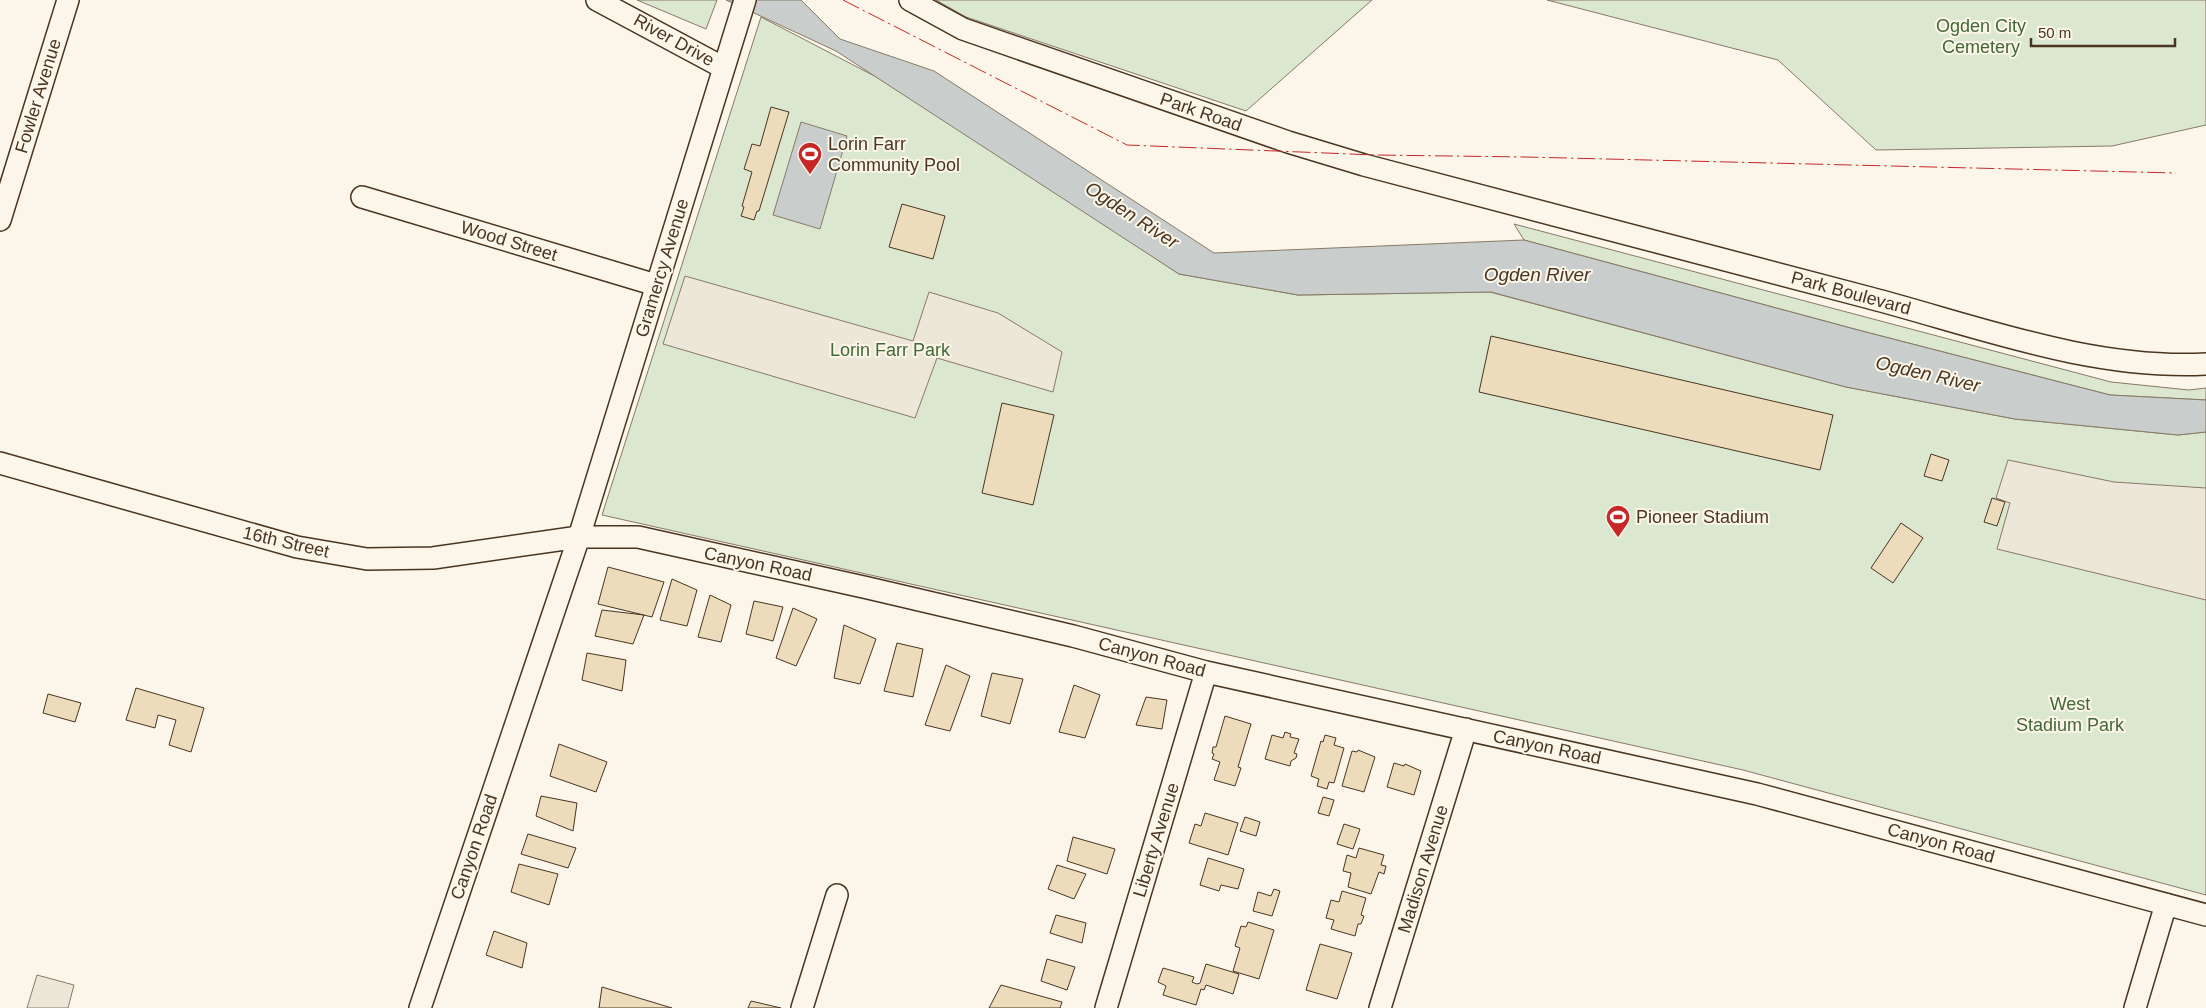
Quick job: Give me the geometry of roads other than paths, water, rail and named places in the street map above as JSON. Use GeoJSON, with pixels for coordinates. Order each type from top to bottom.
{"type":"FeatureCollection","features":[{"type":"Feature","properties":{"kind":"street","name":"Fowler Avenue"},"geometry":{"type":"LineString","coordinates":[[0,220],[68,0]]}},
{"type":"Feature","properties":{"kind":"street","name":"River Drive"},"geometry":{"type":"LineString","coordinates":[[597,0],[724,68]]}},
{"type":"Feature","properties":{"kind":"street","name":"Gramercy Avenue"},"geometry":{"type":"LineString","coordinates":[[579,537],[745,0]]}},
{"type":"Feature","properties":{"kind":"street","name":"Park Road"},"geometry":{"type":"LineString","coordinates":[[910,0],[963,28],[1288,142],[1364,165],[1500,201]]}},
{"type":"Feature","properties":{"kind":"street","name":"Wood Street"},"geometry":{"type":"LineString","coordinates":[[362,197],[656,285]]}},
{"type":"Feature","properties":{"kind":"street","name":"Park Boulevard"},"geometry":{"type":"LineString","coordinates":[[1500,201],[1873,298],[2054,349],[2124,361],[2180,365],[2206,364]]}},
{"type":"Feature","properties":{"kind":"street","name":"16th Street"},"geometry":{"type":"LineString","coordinates":[[0,463],[297,547],[367,559],[434,558],[579,537]]}},
{"type":"Feature","properties":{"kind":"street","name":"Canyon Road"},"geometry":{"type":"LineString","coordinates":[[427,1006],[579,537],[638,538],[887,592],[1073,636],[1206,672],[1757,794],[2206,914]]}},
{"type":"Feature","properties":{"kind":"street","name":"Liberty Avenue"},"geometry":{"type":"LineString","coordinates":[[1106,1008],[1206,672]]}},
{"type":"Feature","properties":{"kind":"street","name":"Madison Avenue"},"geometry":{"type":"LineString","coordinates":[[1388,1006],[1466,729]]}},
{"type":"Feature","properties":{"kind":"street"},"geometry":{"type":"LineString","coordinates":[[802,1008],[837,894]]}},
{"type":"Feature","properties":{"kind":"street"},"geometry":{"type":"LineString","coordinates":[[2135,1008],[2166,904]]}},
{"type":"Feature","properties":{"kind":"water","name":"Ogden River"},"geometry":{"type":"Polygon","coordinates":[[[726,0],[801,0],[840,39],[934,71],[1214,253],[1524,240],[1858,330],[2110,395],[2206,400],[2206,432],[2178,435],[2015,419],[1846,387],[1491,292],[1298,295],[1179,274],[836,51],[726,0]]]}},
{"type":"Feature","properties":{"kind":"water","name":"Lorin Farr Community Pool"},"geometry":{"type":"Polygon","coordinates":[[[801,122],[847,136],[820,229],[773,215],[801,122]]]}},
{"type":"Feature","properties":{"kind":"place","name":"Lorin Farr Community Pool"},"geometry":{"type":"Point","coordinates":[810,175]}},
{"type":"Feature","properties":{"kind":"place","name":"Pioneer Stadium"},"geometry":{"type":"Point","coordinates":[1618,538]}},
{"type":"Feature","properties":{"kind":"park label","name":"Ogden City Cemetery"},"geometry":{"type":"Point","coordinates":[1981,36]}},
{"type":"Feature","properties":{"kind":"park label","name":"Lorin Farr Park"},"geometry":{"type":"Point","coordinates":[890,350]}},
{"type":"Feature","properties":{"kind":"park label","name":"West Stadium Park"},"geometry":{"type":"Point","coordinates":[2070,714]}}]}
